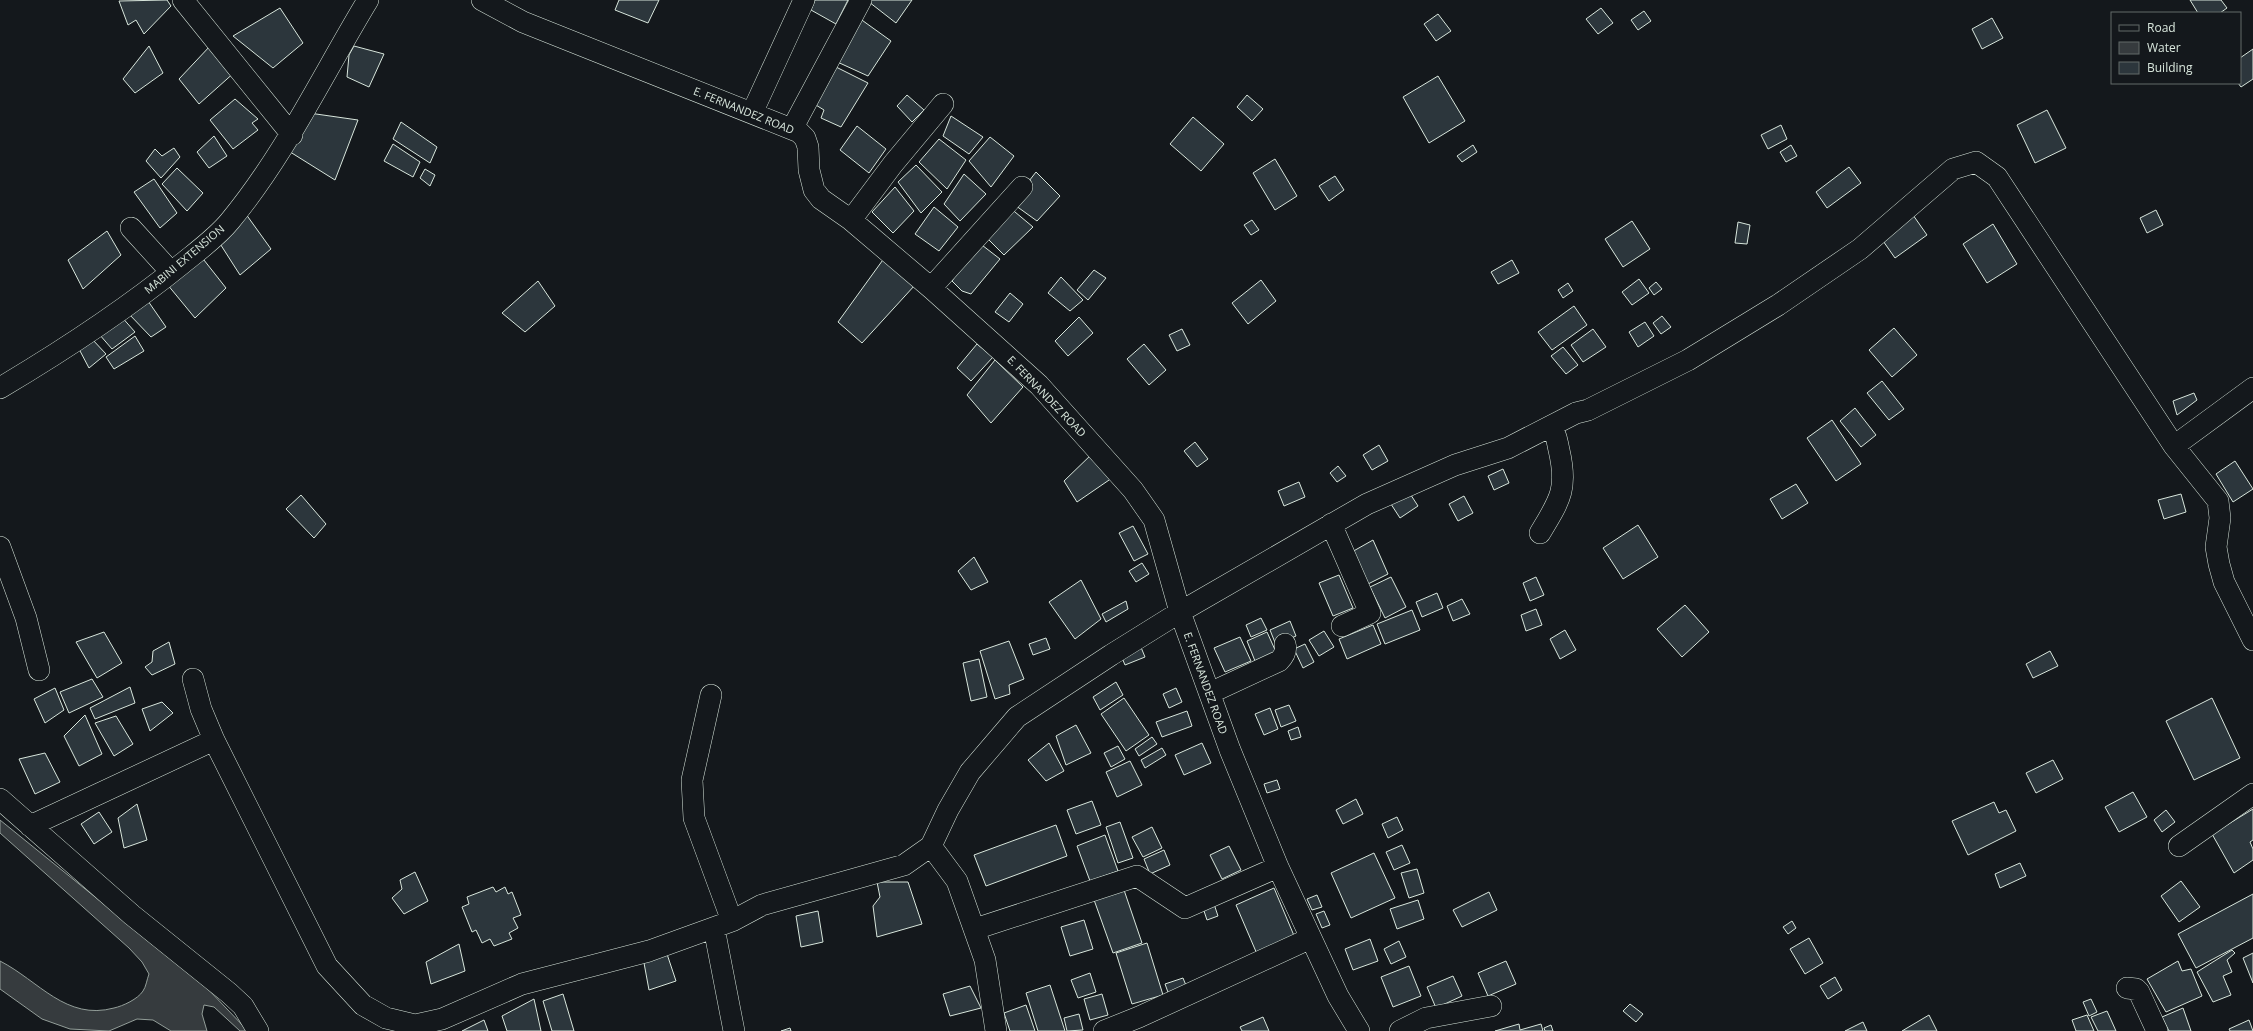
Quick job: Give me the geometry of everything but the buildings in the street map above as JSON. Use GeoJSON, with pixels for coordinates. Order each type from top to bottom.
{"type":"FeatureCollection","features":[{"type":"Feature","properties":{"kind":"street"},"geometry":{"type":"LineString","coordinates":[[183,0],[292,135]]}},
{"type":"Feature","properties":{"kind":"street","name":"E. FERNANDEZ ROAD"},"geometry":{"type":"LineString","coordinates":[[482,0],[523,22],[792,129],[805,138],[808,147],[809,170],[814,190],[821,199],[851,220],[931,288],[1039,386],[1133,490],[1154,520],[1180,612],[1230,750],[1278,867],[1338,996],[1359,1031]]}},
{"type":"Feature","properties":{"kind":"street"},"geometry":{"type":"LineString","coordinates":[[752,113],[804,0]]}},
{"type":"Feature","properties":{"kind":"street"},"geometry":{"type":"LineString","coordinates":[[792,129],[861,0]]}},
{"type":"Feature","properties":{"kind":"street","name":"MABINI EXTENSION"},"geometry":{"type":"LineString","coordinates":[[0,388],[74,343],[171,272],[230,222],[292,135],[364,2]]}},
{"type":"Feature","properties":{"kind":"street"},"geometry":{"type":"LineString","coordinates":[[851,220],[893,164],[943,104]]}},
{"type":"Feature","properties":{"kind":"street"},"geometry":{"type":"LineString","coordinates":[[193,679],[201,709],[214,740],[327,966],[363,1006],[386,1018],[415,1025],[444,1025],[522,984],[649,951],[723,925],[762,905],[904,865],[931,846],[948,810],[970,772],[1017,717],[1111,655],[1180,612],[1331,524],[1408,484],[1455,465],[1508,448],[1552,427],[1576,412],[1588,410],[1688,360],[1778,305],[1860,248],[1953,169],[1976,162],[1997,177],[2174,446],[2218,501],[2220,518],[2216,547],[2219,564],[2224,582],[2253,640]]}},
{"type":"Feature","properties":{"kind":"street"},"geometry":{"type":"LineString","coordinates":[[931,288],[1022,187]]}},
{"type":"Feature","properties":{"kind":"street"},"geometry":{"type":"LineString","coordinates":[[131,228],[171,272]]}},
{"type":"Feature","properties":{"kind":"street"},"geometry":{"type":"LineString","coordinates":[[2174,446],[2253,388]]}},
{"type":"Feature","properties":{"kind":"street"},"geometry":{"type":"LineString","coordinates":[[1540,533],[1563,490],[1564,468],[1555,432],[1552,427]]}},
{"type":"Feature","properties":{"kind":"street"},"geometry":{"type":"LineString","coordinates":[[1331,524],[1370,613],[1342,626]]}},
{"type":"Feature","properties":{"kind":"street"},"geometry":{"type":"LineString","coordinates":[[0,547],[26,618],[39,670]]}},
{"type":"Feature","properties":{"kind":"street"},"geometry":{"type":"LineString","coordinates":[[1210,693],[1279,661],[1284,656],[1286,648],[1285,644]]}},
{"type":"Feature","properties":{"kind":"street"},"geometry":{"type":"LineString","coordinates":[[711,695],[692,780],[694,818],[723,925],[734,1031]]}},
{"type":"Feature","properties":{"kind":"street"},"geometry":{"type":"LineString","coordinates":[[30,826],[214,740]]}},
{"type":"Feature","properties":{"kind":"street"},"geometry":{"type":"LineString","coordinates":[[2179,846],[2253,794]]}},
{"type":"Feature","properties":{"kind":"street"},"geometry":{"type":"LineString","coordinates":[[0,799],[132,915],[229,993],[243,1006],[258,1031]]}},
{"type":"Feature","properties":{"kind":"street"},"geometry":{"type":"LineString","coordinates":[[931,846],[957,881],[985,960],[996,1031]]}},
{"type":"Feature","properties":{"kind":"street"},"geometry":{"type":"LineString","coordinates":[[974,929],[1137,876],[1185,908],[1278,867]]}},
{"type":"Feature","properties":{"kind":"street"},"geometry":{"type":"LineString","coordinates":[[1104,1031],[1139,1017],[1310,938]]}},
{"type":"Feature","properties":{"kind":"street"},"geometry":{"type":"LineString","coordinates":[[2127,988],[2136,989],[2139,992],[2157,1031]]}},
{"type":"Feature","properties":{"kind":"street"},"geometry":{"type":"LineString","coordinates":[[1400,1031],[1426,1018],[1491,1006]]}},
{"type":"Feature","properties":{"kind":"water"},"geometry":{"type":"Polygon","coordinates":[[[0,820],[205,986],[248,1031],[240,1031],[214,1007],[204,1005],[202,1014],[207,1031],[171,1031],[153,1020],[137,1019],[109,1031],[70,1029],[42,1019],[0,989],[0,961],[67,1004],[81,1009],[97,1011],[118,1007],[134,999],[141,994],[144,989],[149,974],[142,962],[129,948],[0,833],[0,820]]]}}]}
